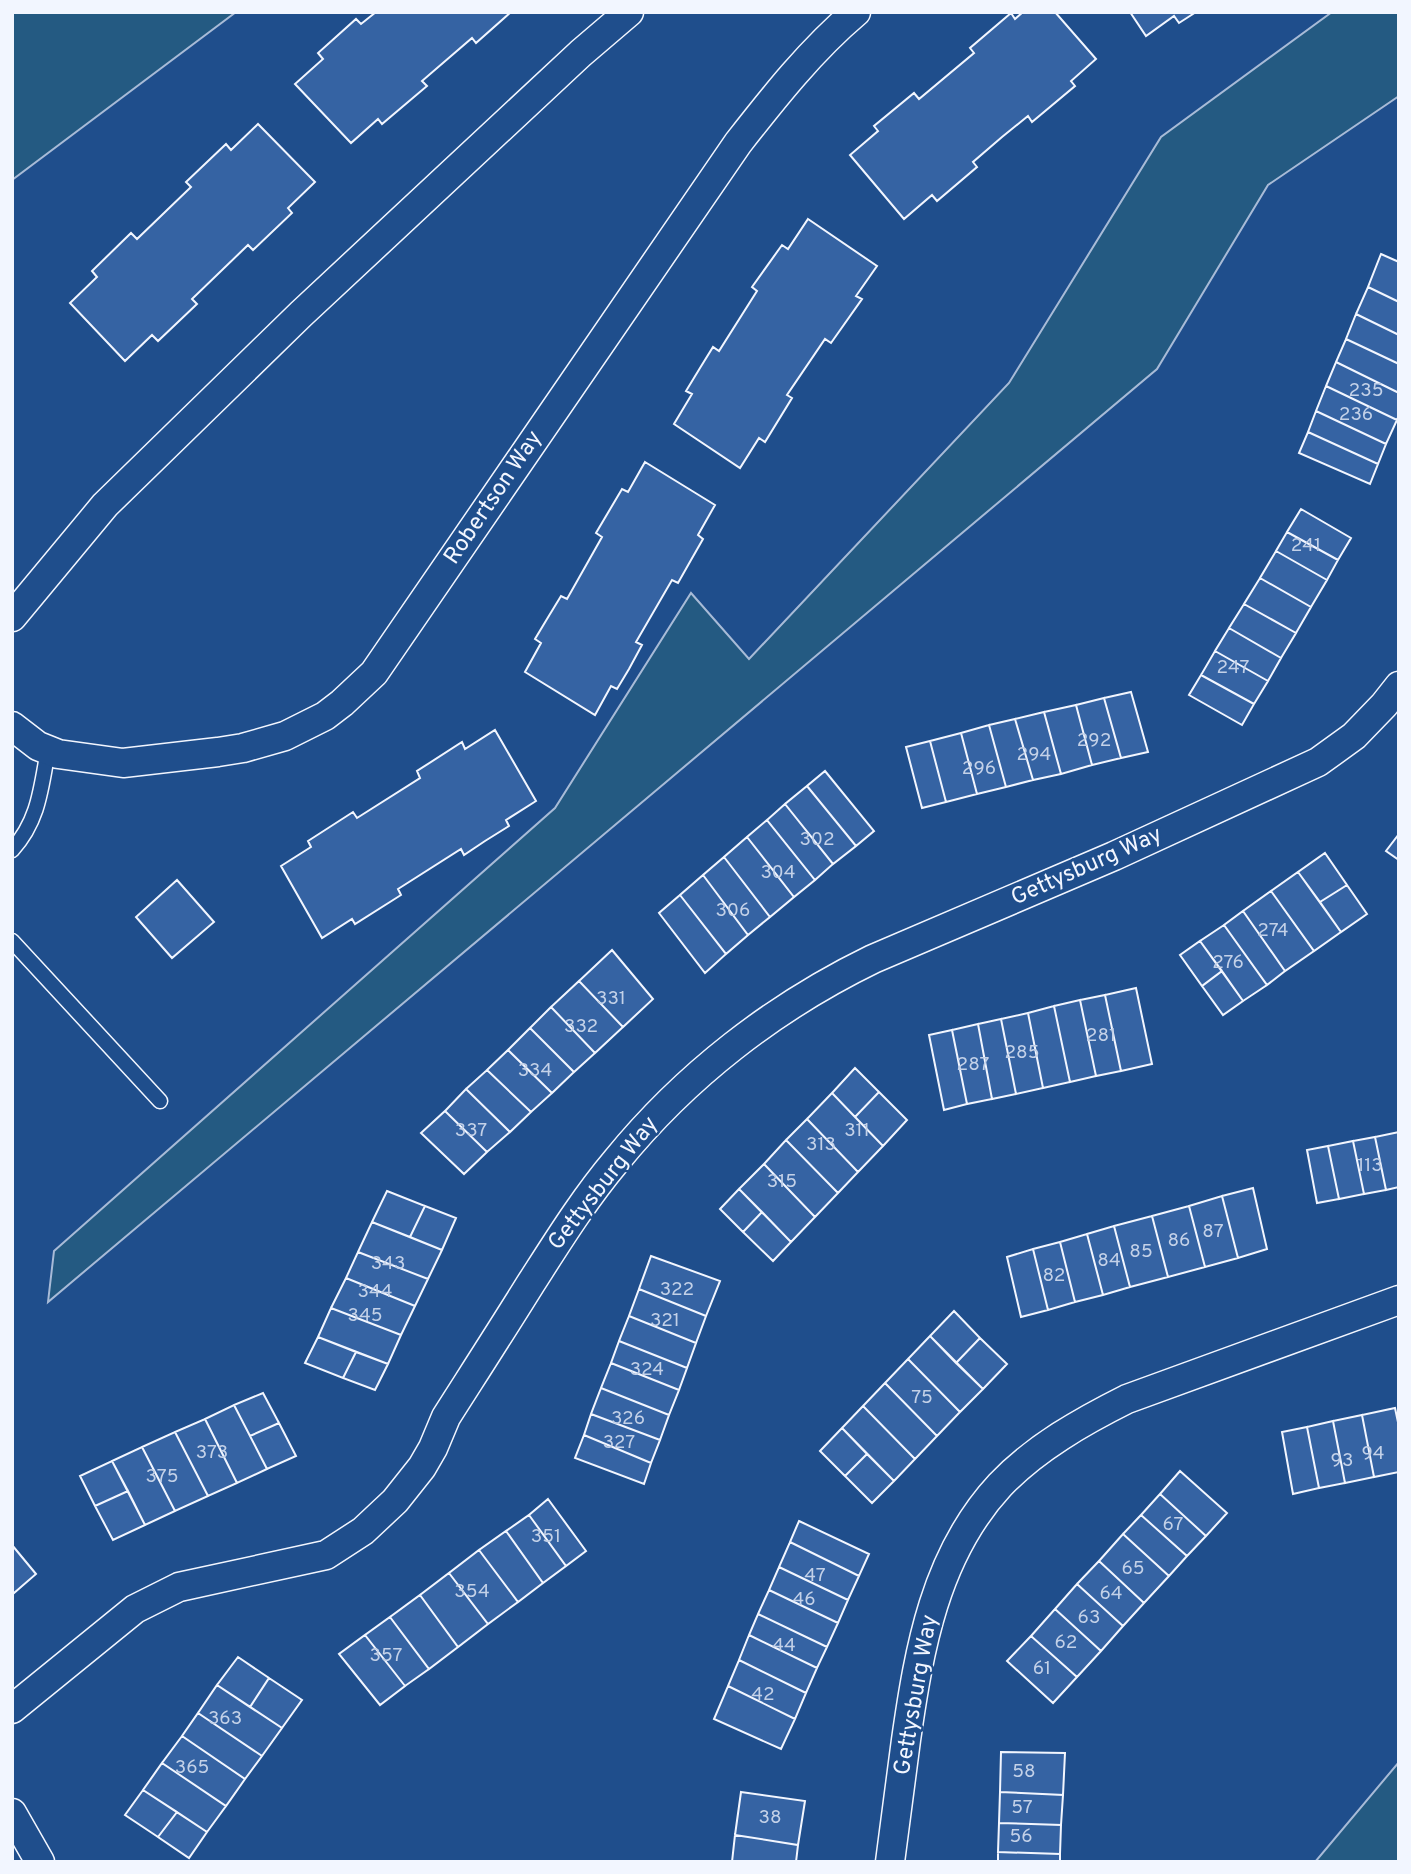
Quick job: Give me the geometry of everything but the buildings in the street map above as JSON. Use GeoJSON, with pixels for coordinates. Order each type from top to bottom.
{"type":"FeatureCollection","features":[{"type":"Feature","properties":{"kind":"street"},"geometry":{"type":"LineString","coordinates":[[12,617],[115,495],[301,314],[581,53],[629,12]]}},
{"type":"Feature","properties":{"kind":"street","name":"Robertson Way"},"geometry":{"type":"LineString","coordinates":[[12,726],[38,746],[58,754],[123,763],[243,748],[285,736],[325,716],[342,704],[374,673],[738,143],[778,91],[838,27],[856,12]]}},
{"type":"Feature","properties":{"kind":"street","name":"Gettysburg Way"},"geometry":{"type":"LineString","coordinates":[[12,1709],[135,1609],[179,1587],[326,1555],[363,1531],[395,1501],[422,1467],[446,1417],[467,1383],[577,1212],[616,1160],[660,1111],[725,1052],[778,1013],[833,978],[1114,856],[1318,762],[1354,736],[1399,686]]}},
{"type":"Feature","properties":{"kind":"street","name":"Gettysburg Way"},"geometry":{"type":"LineString","coordinates":[[890,1862],[915,1678],[935,1597],[952,1556],[974,1518],[1001,1484],[1034,1455],[1089,1418],[1128,1399],[1399,1300]]}},
{"type":"Feature","properties":{"kind":"street"},"geometry":{"type":"LineString","coordinates":[[12,1813],[40,1862]]}},
{"type":"Feature","properties":{"kind":"lane"},"geometry":{"type":"LineString","coordinates":[[12,850],[28,831],[37,809],[48,750]]}},
{"type":"Feature","properties":{"kind":"lane"},"geometry":{"type":"LineString","coordinates":[[12,941],[160,1101]]}},
{"type":"Feature","properties":{"kind":"shaded area"},"geometry":{"type":"Polygon","coordinates":[[[12,12],[236,12],[12,180],[12,12]]]}},
{"type":"Feature","properties":{"kind":"shaded area"},"geometry":{"type":"Polygon","coordinates":[[[1332,12],[1399,12],[1399,96],[1268,185],[1157,369],[48,1302],[54,1251],[555,808],[691,593],[749,659],[1009,383],[1161,137],[1332,12]]]}},
{"type":"Feature","properties":{"kind":"shaded area"},"geometry":{"type":"Polygon","coordinates":[[[1399,1762],[1399,1862],[1315,1862],[1399,1762]]]}}]}
